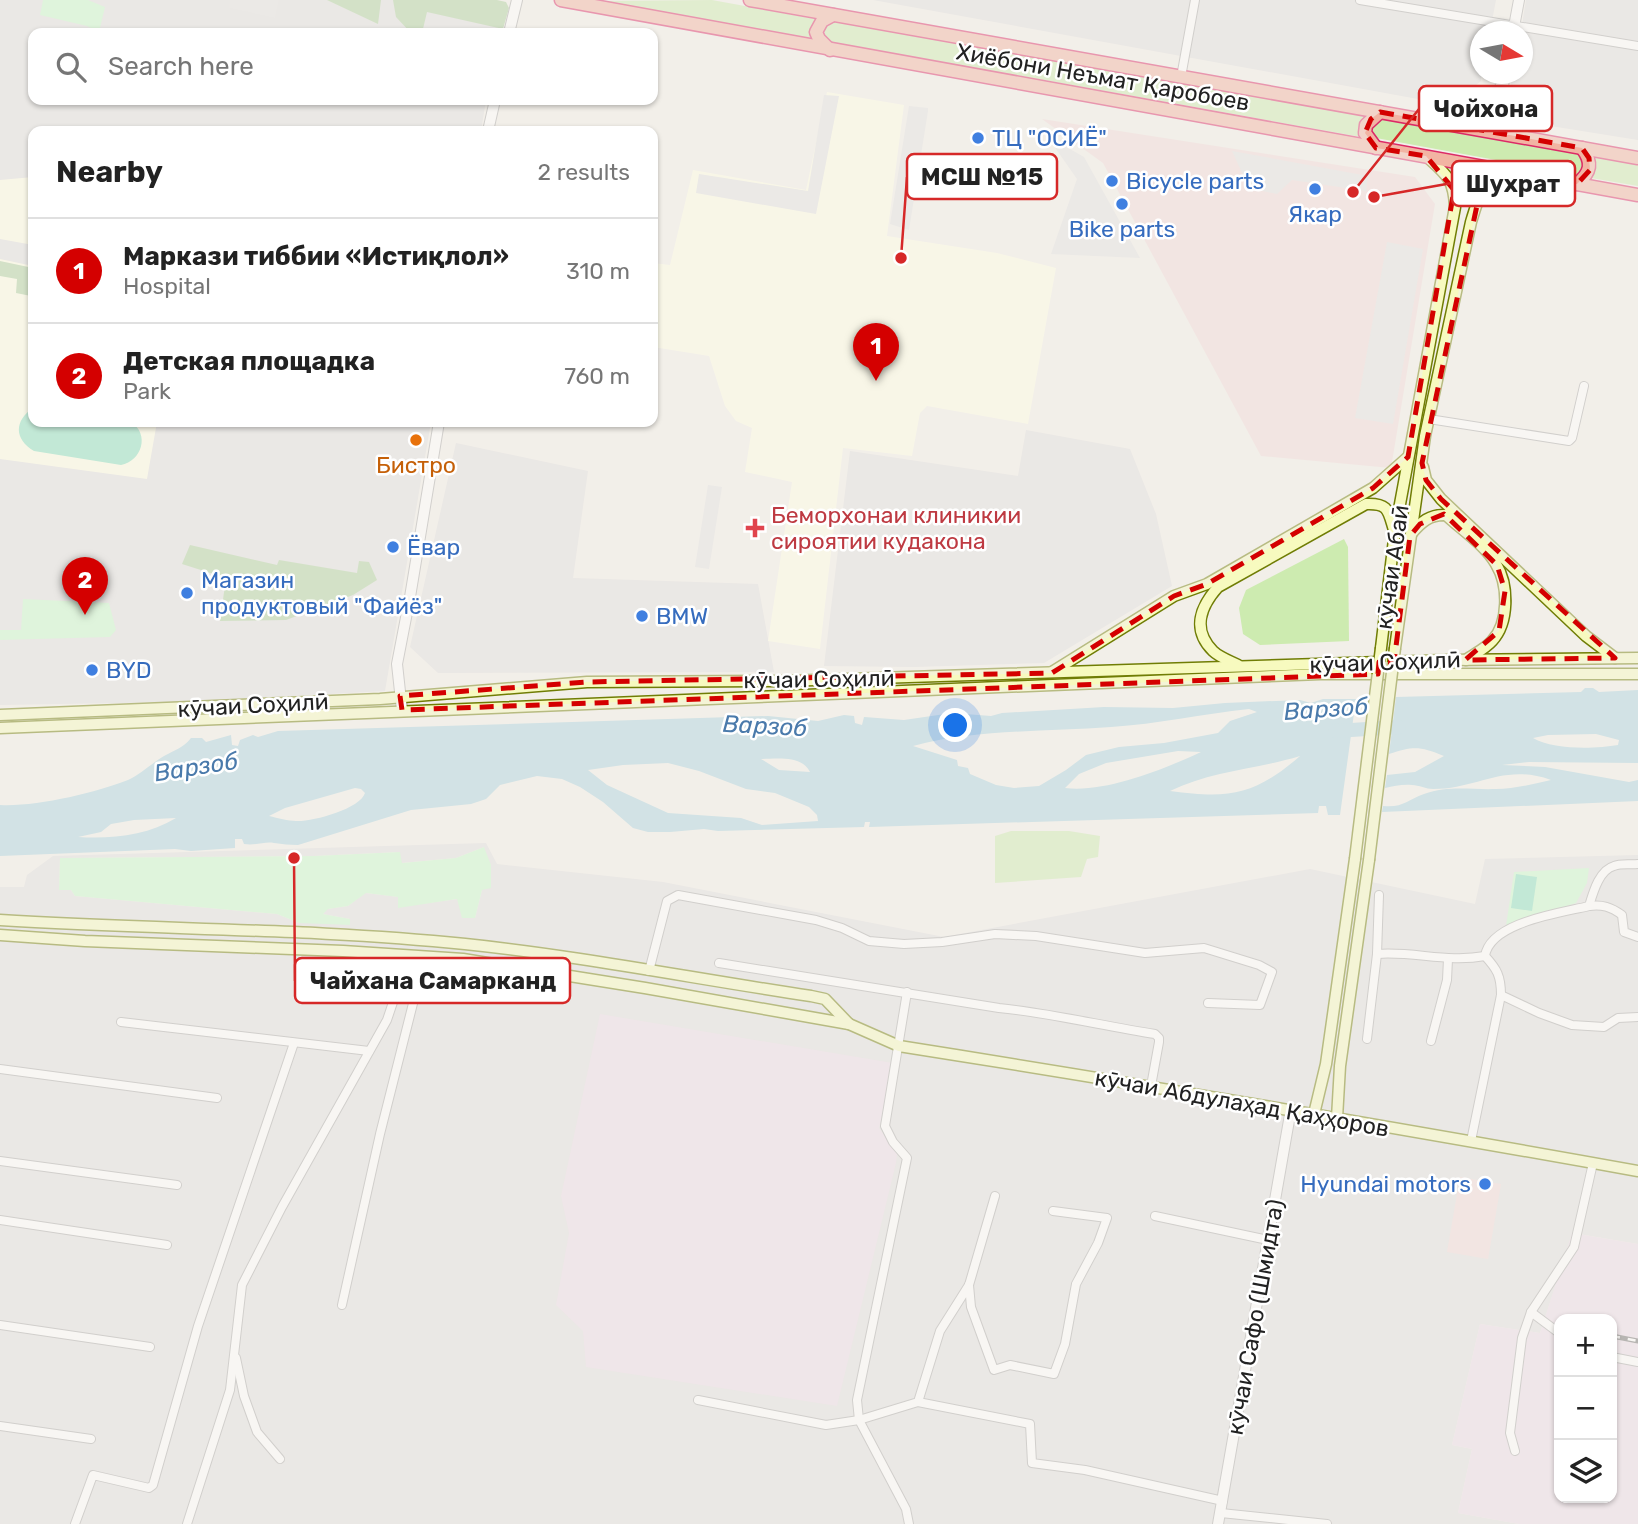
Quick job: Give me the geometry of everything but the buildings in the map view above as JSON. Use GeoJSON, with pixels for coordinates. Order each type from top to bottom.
{"type":"FeatureCollection","features":[{"type":"Feature","properties":{"kind":"highway","name":"Хиёбони Неъмат Қаробоев"},"geometry":{"type":"LineString","coordinates":[[561,0],[593,2],[830,50],[1638,195]]}},
{"type":"Feature","properties":{"kind":"highway","name":"Хиёбони Неъмат Қаробоев"},"geometry":{"type":"LineString","coordinates":[[750,0],[792,4],[833,15],[1638,158]]}},
{"type":"Feature","properties":{"kind":"highway"},"geometry":{"type":"LineString","coordinates":[[830,50],[816,32],[822,21],[833,15]]}},
{"type":"Feature","properties":{"kind":"highway"},"geometry":{"type":"LineString","coordinates":[[1376,148],[1365,132],[1366,125],[1380,112]]}},
{"type":"Feature","properties":{"kind":"highway"},"geometry":{"type":"LineString","coordinates":[[1577,184],[1590,170],[1582,148]]}},
{"type":"Feature","properties":{"kind":"main road","name":"кӯчаи Абаӣ"},"geometry":{"type":"LineString","coordinates":[[1314,1114],[1325,1064],[1355,859],[1395,531],[1455,207],[1454,190],[1448,175],[1426,156]]}},
{"type":"Feature","properties":{"kind":"main road","name":"кӯчаи Абаӣ"},"geometry":{"type":"LineString","coordinates":[[1337,1118],[1340,1066],[1395,648],[1429,419],[1479,196],[1488,183],[1516,173]]}},
{"type":"Feature","properties":{"kind":"main road"},"geometry":{"type":"LineString","coordinates":[[1052,673],[1174,596],[1207,584],[1373,488],[1408,457]]}},
{"type":"Feature","properties":{"kind":"main road"},"geometry":{"type":"LineString","coordinates":[[1422,463],[1426,480],[1441,499],[1586,636],[1615,658]]}},
{"type":"Feature","properties":{"kind":"main road"},"geometry":{"type":"LineString","coordinates":[[1240,667],[1214,652],[1203,636],[1200,618],[1205,602],[1219,587],[1366,504],[1380,503],[1387,509],[1395,531]]}},
{"type":"Feature","properties":{"kind":"main road"},"geometry":{"type":"LineString","coordinates":[[1410,536],[1430,517],[1446,515],[1497,565],[1505,591],[1505,608],[1499,631],[1493,641],[1465,660]]}},
{"type":"Feature","properties":{"kind":"main road","name":"кӯчаи Соҳилӣ"},"geometry":{"type":"LineString","coordinates":[[0,715],[400,696],[556,683],[784,681],[1465,660],[1638,658]]}},
{"type":"Feature","properties":{"kind":"main road"},"geometry":{"type":"LineString","coordinates":[[0,728],[1320,674],[1638,674]]}},
{"type":"Feature","properties":{"kind":"main road"},"geometry":{"type":"LineString","coordinates":[[556,683],[558,704]]}},
{"type":"Feature","properties":{"kind":"main road","name":"кӯчаи Абдулаҳад Қаҳҳоров"},"geometry":{"type":"LineString","coordinates":[[0,920],[285,931],[431,941],[546,954],[825,999],[849,1024]]}},
{"type":"Feature","properties":{"kind":"main road","name":"кӯчаи Абдулаҳад Қаҳҳоров"},"geometry":{"type":"LineString","coordinates":[[0,935],[463,960],[645,988],[849,1024],[899,1046],[1291,1109],[1638,1171]]}},
{"type":"Feature","properties":{"kind":"street"},"geometry":{"type":"LineString","coordinates":[[1181,77],[1195,0]]}},
{"type":"Feature","properties":{"kind":"street"},"geometry":{"type":"LineString","coordinates":[[1360,0],[1476,21]]}},
{"type":"Feature","properties":{"kind":"street"},"geometry":{"type":"LineString","coordinates":[[1515,21],[1519,0]]}},
{"type":"Feature","properties":{"kind":"street"},"geometry":{"type":"LineString","coordinates":[[510,28],[516,1]]}},
{"type":"Feature","properties":{"kind":"street"},"geometry":{"type":"LineString","coordinates":[[1533,31],[1638,46]]}},
{"type":"Feature","properties":{"kind":"street"},"geometry":{"type":"LineString","coordinates":[[1450,125],[1473,120],[1483,114],[1500,84]]}},
{"type":"Feature","properties":{"kind":"street"},"geometry":{"type":"LineString","coordinates":[[1504,84],[1503,106],[1506,117],[1511,126],[1526,138]]}},
{"type":"Feature","properties":{"kind":"street"},"geometry":{"type":"LineString","coordinates":[[489,126],[494,105]]}},
{"type":"Feature","properties":{"kind":"street"},"geometry":{"type":"LineString","coordinates":[[1429,419],[1569,441],[1572,438],[1584,386]]}},
{"type":"Feature","properties":{"kind":"street"},"geometry":{"type":"LineString","coordinates":[[402,710],[397,663],[438,427]]}},
{"type":"Feature","properties":{"kind":"street"},"geometry":{"type":"LineString","coordinates":[[1589,906],[1594,890],[1608,869],[1615,865],[1638,864]]}},
{"type":"Feature","properties":{"kind":"street"},"geometry":{"type":"LineString","coordinates":[[649,971],[667,901],[678,895],[816,920],[842,928],[869,941],[904,944],[942,942],[995,934],[1036,936],[1146,953],[1204,948],[1259,965],[1272,972],[1260,1005],[1208,1003]]}},
{"type":"Feature","properties":{"kind":"street"},"geometry":{"type":"LineString","coordinates":[[1367,1039],[1377,954],[1379,895]]}},
{"type":"Feature","properties":{"kind":"street"},"geometry":{"type":"LineString","coordinates":[[1485,956],[1487,946],[1509,928],[1589,906],[1611,907],[1622,915],[1624,932],[1638,937]]}},
{"type":"Feature","properties":{"kind":"street"},"geometry":{"type":"LineString","coordinates":[[1377,954],[1466,960],[1485,956]]}},
{"type":"Feature","properties":{"kind":"street"},"geometry":{"type":"LineString","coordinates":[[187,1524],[230,1390],[242,1285],[387,1020],[409,955]]}},
{"type":"Feature","properties":{"kind":"street"},"geometry":{"type":"LineString","coordinates":[[342,1304],[380,1134],[425,956]]}},
{"type":"Feature","properties":{"kind":"street"},"geometry":{"type":"LineString","coordinates":[[1471,1141],[1501,995],[1501,979],[1497,967],[1485,956]]}},
{"type":"Feature","properties":{"kind":"street"},"geometry":{"type":"LineString","coordinates":[[1431,1041],[1447,980],[1448,959]]}},
{"type":"Feature","properties":{"kind":"street"},"geometry":{"type":"LineString","coordinates":[[719,963],[1043,1012],[1155,1034],[1159,1042],[1151,1086]]}},
{"type":"Feature","properties":{"kind":"street"},"geometry":{"type":"LineString","coordinates":[[907,992],[885,1126],[892,1142],[907,1158],[857,1400],[859,1420],[906,1509],[909,1524]]}},
{"type":"Feature","properties":{"kind":"street"},"geometry":{"type":"LineString","coordinates":[[1501,995],[1572,1025],[1604,1027],[1618,1018],[1638,1017]]}},
{"type":"Feature","properties":{"kind":"street"},"geometry":{"type":"LineString","coordinates":[[121,1022],[369,1051]]}},
{"type":"Feature","properties":{"kind":"street"},"geometry":{"type":"LineString","coordinates":[[75,1524],[93,1475],[149,1488],[153,1485],[198,1326],[294,1043]]}},
{"type":"Feature","properties":{"kind":"street"},"geometry":{"type":"LineString","coordinates":[[0,1069],[217,1098]]}},
{"type":"Feature","properties":{"kind":"street","name":"кӯчаи Сафо (Шмидта)"},"geometry":{"type":"LineString","coordinates":[[1219,1519],[1291,1109]]}},
{"type":"Feature","properties":{"kind":"street"},"geometry":{"type":"LineString","coordinates":[[0,1161],[177,1185]]}},
{"type":"Feature","properties":{"kind":"street"},"geometry":{"type":"LineString","coordinates":[[1515,1451],[1510,1433],[1522,1338],[1531,1312],[1574,1247],[1592,1163]]}},
{"type":"Feature","properties":{"kind":"street"},"geometry":{"type":"LineString","coordinates":[[918,1402],[940,1331],[969,1285],[995,1196]]}},
{"type":"Feature","properties":{"kind":"street"},"geometry":{"type":"LineString","coordinates":[[969,1285],[971,1307],[981,1328],[994,1370],[1010,1365],[1054,1374],[1065,1345],[1076,1284],[1098,1243],[1107,1218],[1053,1211]]}},
{"type":"Feature","properties":{"kind":"street"},"geometry":{"type":"LineString","coordinates":[[1155,1216],[1268,1240]]}},
{"type":"Feature","properties":{"kind":"street"},"geometry":{"type":"LineString","coordinates":[[0,1220],[167,1245]]}},
{"type":"Feature","properties":{"kind":"street"},"geometry":{"type":"LineString","coordinates":[[1531,1312],[1554,1330]]}},
{"type":"Feature","properties":{"kind":"street"},"geometry":{"type":"LineString","coordinates":[[0,1325],[150,1347]]}},
{"type":"Feature","properties":{"kind":"street"},"geometry":{"type":"LineString","coordinates":[[235,1348],[244,1396],[257,1432],[280,1459]]}},
{"type":"Feature","properties":{"kind":"street"},"geometry":{"type":"LineString","coordinates":[[1617,1358],[1638,1362]]}},
{"type":"Feature","properties":{"kind":"street"},"geometry":{"type":"LineString","coordinates":[[698,1400],[826,1425],[859,1420],[918,1402],[1030,1424],[1032,1463],[1084,1470],[1223,1501]]}},
{"type":"Feature","properties":{"kind":"street"},"geometry":{"type":"LineString","coordinates":[[0,1426],[92,1439]]}},
{"type":"Feature","properties":{"kind":"street"},"geometry":{"type":"LineString","coordinates":[[1219,1519],[1326,1524]]}},
{"type":"Feature","properties":{"kind":"highlighted area"},"geometry":{"type":"Polygon","coordinates":[[[1380,112],[1582,148],[1589,158],[1590,170],[1577,184],[1515,173],[1488,183],[1479,196],[1422,463],[1426,480],[1441,499],[1615,658],[1465,660],[1499,631],[1505,591],[1497,565],[1444,514],[1420,524],[1410,536],[1394,662],[1379,662],[1378,674],[402,710],[400,696],[587,682],[1052,673],[1174,596],[1207,584],[1373,488],[1408,457],[1454,190],[1426,156],[1376,148],[1365,133],[1371,119],[1380,112]]]}},
{"type":"Feature","properties":{"kind":"shaded area"},"geometry":{"type":"Polygon","coordinates":[[[0,0],[416,0],[496,16],[497,28],[28,28],[28,105],[485,105],[482,126],[28,126],[28,427],[430,427],[385,691],[179,702],[0,705],[0,0]]]}},
{"type":"Feature","properties":{"kind":"shaded area"},"geometry":{"type":"Polygon","coordinates":[[[230,0],[279,0],[275,18],[229,8],[230,0]]]}},
{"type":"Feature","properties":{"kind":"shaded area"},"geometry":{"type":"Polygon","coordinates":[[[873,0],[1496,0],[1492,21],[1470,21],[1470,84],[1477,84],[1451,105],[873,0]]]}},
{"type":"Feature","properties":{"kind":"shaded area"},"geometry":{"type":"Polygon","coordinates":[[[1526,0],[1638,0],[1638,140],[1526,122],[1508,102],[1511,84],[1533,84],[1533,21],[1523,21],[1526,0]]]}},
{"type":"Feature","properties":{"kind":"shaded area"},"geometry":{"type":"Polygon","coordinates":[[[827,92],[904,105],[887,236],[997,253],[1056,268],[1028,424],[927,406],[920,413],[912,456],[843,448],[820,649],[768,641],[792,482],[745,472],[752,428],[736,421],[725,406],[709,356],[658,348],[658,264],[670,265],[693,170],[806,190],[827,92]]]}},
{"type":"Feature","properties":{"kind":"shaded area"},"geometry":{"type":"Polygon","coordinates":[[[824,95],[839,96],[816,214],[696,193],[699,174],[808,191],[824,95]]]}},
{"type":"Feature","properties":{"kind":"shaded area"},"geometry":{"type":"Polygon","coordinates":[[[909,106],[928,108],[928,111],[909,230],[890,224],[909,106]]]}},
{"type":"Feature","properties":{"kind":"shaded area"},"geometry":{"type":"Polygon","coordinates":[[[1042,119],[1415,177],[1435,204],[1391,468],[1261,456],[1103,163],[1042,119]]]}},
{"type":"Feature","properties":{"kind":"shaded area"},"geometry":{"type":"Polygon","coordinates":[[[1047,136],[1084,157],[1140,258],[1051,254],[1077,179],[1047,136]]]}},
{"type":"Feature","properties":{"kind":"shaded area"},"geometry":{"type":"Polygon","coordinates":[[[1232,151],[1368,176],[1366,191],[1292,180],[1277,194],[1249,188],[1232,151]]]}},
{"type":"Feature","properties":{"kind":"shaded area"},"geometry":{"type":"Polygon","coordinates":[[[28,177],[28,244],[0,239],[0,180],[28,177]]]}},
{"type":"Feature","properties":{"kind":"shaded area"},"geometry":{"type":"Polygon","coordinates":[[[1387,242],[1423,249],[1393,424],[1355,418],[1387,242]]]}},
{"type":"Feature","properties":{"kind":"shaded area"},"geometry":{"type":"Polygon","coordinates":[[[0,259],[28,265],[28,427],[156,427],[147,479],[0,459],[0,259]]]}},
{"type":"Feature","properties":{"kind":"shaded area"},"geometry":{"type":"Polygon","coordinates":[[[1026,430],[1130,449],[1156,514],[1172,586],[1044,663],[914,667],[824,666],[850,451],[1018,476],[1026,430]]]}},
{"type":"Feature","properties":{"kind":"shaded area"},"geometry":{"type":"Polygon","coordinates":[[[456,443],[588,471],[573,578],[758,584],[774,672],[438,673],[410,647],[456,443]]]}},
{"type":"Feature","properties":{"kind":"shaded area"},"geometry":{"type":"Polygon","coordinates":[[[708,485],[722,487],[709,569],[695,567],[708,485]]]}},
{"type":"Feature","properties":{"kind":"shaded area"},"geometry":{"type":"Polygon","coordinates":[[[486,843],[497,864],[663,882],[944,937],[1310,869],[1475,904],[1485,859],[1638,855],[1638,1244],[1573,1233],[1540,1333],[1480,1324],[1452,1445],[1472,1449],[1458,1513],[1519,1524],[0,1524],[0,887],[24,887],[27,875],[53,856],[486,843]],[[484,847],[456,858],[401,863],[399,852],[314,856],[60,858],[59,890],[71,890],[75,896],[277,914],[299,923],[350,919],[323,914],[327,909],[348,906],[365,893],[399,897],[398,907],[458,899],[475,918],[482,890],[484,847]]]}},
{"type":"Feature","properties":{"kind":"shaded area"},"geometry":{"type":"Polygon","coordinates":[[[600,1014],[893,1063],[879,1128],[897,1154],[896,1163],[837,1406],[586,1367],[583,1331],[556,1305],[569,1233],[561,1196],[600,1014]]]}},
{"type":"Feature","properties":{"kind":"shaded area","name":"Hyundai motors"},"geometry":{"type":"Polygon","coordinates":[[[1460,1177],[1501,1184],[1488,1259],[1447,1252],[1460,1177]]]}},
{"type":"Feature","properties":{"kind":"shaded area"},"geometry":{"type":"Polygon","coordinates":[[[1572,1233],[1638,1244],[1638,1524],[1519,1524],[1458,1513],[1472,1449],[1452,1445],[1480,1324],[1540,1333],[1572,1233]]]}},
{"type":"Feature","properties":{"kind":"green space"},"geometry":{"type":"Polygon","coordinates":[[[43,0],[88,0],[105,7],[100,28],[40,15],[43,0]]]}},
{"type":"Feature","properties":{"kind":"green space"},"geometry":{"type":"Polygon","coordinates":[[[327,0],[381,0],[378,24],[327,0]]]}},
{"type":"Feature","properties":{"kind":"green space"},"geometry":{"type":"Polygon","coordinates":[[[393,0],[497,0],[506,2],[509,8],[503,28],[427,12],[423,28],[406,28],[396,17],[393,0]]]}},
{"type":"Feature","properties":{"kind":"green space"},"geometry":{"type":"Polygon","coordinates":[[[712,0],[815,19],[810,32],[812,39],[601,1],[712,0]]]}},
{"type":"Feature","properties":{"kind":"green space"},"geometry":{"type":"Polygon","coordinates":[[[834,22],[1365,116],[1361,137],[832,42],[826,39],[824,29],[834,22]]]}},
{"type":"Feature","properties":{"kind":"green space"},"geometry":{"type":"Polygon","coordinates":[[[1381,119],[1579,154],[1583,167],[1578,175],[1376,138],[1373,126],[1381,119]]]}},
{"type":"Feature","properties":{"kind":"green space"},"geometry":{"type":"Polygon","coordinates":[[[1595,157],[1638,165],[1638,186],[1591,178],[1595,171],[1595,157]]]}},
{"type":"Feature","properties":{"kind":"green space"},"geometry":{"type":"Polygon","coordinates":[[[0,261],[28,267],[28,295],[16,293],[17,279],[0,276],[0,261]]]}},
{"type":"Feature","properties":{"kind":"green space"},"geometry":{"type":"Polygon","coordinates":[[[27,413],[28,427],[137,427],[142,440],[141,447],[134,458],[121,465],[34,451],[20,436],[20,424],[27,413]]]}},
{"type":"Feature","properties":{"kind":"green space"},"geometry":{"type":"Polygon","coordinates":[[[1344,539],[1348,547],[1349,641],[1260,645],[1243,634],[1239,608],[1246,590],[1344,539]]]}},
{"type":"Feature","properties":{"kind":"green space"},"geometry":{"type":"Polygon","coordinates":[[[190,545],[277,565],[279,560],[357,573],[359,561],[369,562],[377,580],[353,595],[286,620],[220,621],[226,578],[182,564],[190,545]]]}},
{"type":"Feature","properties":{"kind":"green space"},"geometry":{"type":"Polygon","coordinates":[[[23,599],[109,603],[116,630],[110,637],[0,640],[0,630],[21,630],[23,599]]]}},
{"type":"Feature","properties":{"kind":"green space"},"geometry":{"type":"Polygon","coordinates":[[[1011,831],[1069,831],[1100,836],[1098,857],[1087,859],[1081,877],[995,883],[995,836],[1011,831]]]}},
{"type":"Feature","properties":{"kind":"green space"},"geometry":{"type":"Polygon","coordinates":[[[484,847],[491,865],[491,888],[482,890],[475,918],[462,918],[457,899],[398,908],[398,897],[366,893],[348,906],[328,909],[323,914],[350,919],[350,925],[299,923],[277,914],[75,896],[71,890],[59,890],[60,858],[314,856],[400,852],[402,863],[456,858],[484,847]]]}},
{"type":"Feature","properties":{"kind":"green space"},"geometry":{"type":"Polygon","coordinates":[[[1589,868],[1587,883],[1576,903],[1506,926],[1514,872],[1589,868]]]}},
{"type":"Feature","properties":{"kind":"green space"},"geometry":{"type":"Polygon","coordinates":[[[1516,874],[1537,877],[1532,911],[1511,908],[1516,874]]]}},
{"type":"Feature","properties":{"kind":"water"},"geometry":{"type":"Polygon","coordinates":[[[1585,688],[1593,688],[1599,692],[1638,690],[1638,763],[1529,762],[1502,765],[1545,767],[1629,782],[1638,780],[1638,801],[1382,812],[1383,806],[1400,805],[1433,791],[1510,788],[1551,780],[1519,774],[1449,788],[1430,789],[1399,785],[1385,788],[1387,775],[1415,772],[1444,756],[1416,748],[1389,754],[1396,697],[1581,692],[1585,688]],[[1596,734],[1533,738],[1551,745],[1574,748],[1618,745],[1619,740],[1596,734]]]}},
{"type":"Feature","properties":{"kind":"water"},"geometry":{"type":"Polygon","coordinates":[[[1323,699],[1356,699],[1340,815],[1328,815],[1326,806],[1319,806],[1318,813],[869,827],[870,822],[865,822],[864,827],[648,832],[633,828],[603,802],[580,787],[562,779],[537,776],[500,785],[486,799],[471,804],[411,810],[298,845],[244,844],[242,839],[235,839],[235,848],[0,856],[0,805],[47,801],[114,785],[137,775],[182,747],[191,738],[202,738],[206,742],[231,735],[232,745],[238,746],[240,740],[253,735],[258,737],[278,731],[768,716],[818,721],[844,715],[854,716],[855,723],[862,725],[864,717],[904,720],[952,713],[991,716],[1002,713],[1104,707],[1173,708],[1300,700],[1311,703],[1323,699]],[[1249,709],[1128,726],[986,734],[913,746],[957,760],[958,766],[968,768],[970,774],[996,785],[1014,788],[1039,786],[1086,755],[1119,747],[1164,743],[1218,733],[1230,721],[1257,712],[1249,709]],[[1178,751],[1106,763],[1079,774],[1065,788],[1081,789],[1116,783],[1153,772],[1201,752],[1178,751]],[[1300,756],[1201,779],[1170,791],[1209,795],[1240,792],[1269,779],[1300,756]],[[761,759],[779,770],[810,772],[795,760],[761,759]],[[668,763],[588,770],[607,785],[668,813],[741,818],[762,825],[818,821],[817,815],[809,807],[775,793],[746,789],[699,771],[668,763]],[[355,788],[285,808],[269,816],[296,821],[324,817],[354,804],[365,793],[355,788]],[[176,818],[134,820],[111,824],[101,832],[78,837],[128,835],[153,829],[176,818]]]}},
{"type":"Feature","properties":{"kind":"waterway","name":"Варзоб"},"geometry":{"type":"LineString","coordinates":[[1335,731],[1399,727]]}},
{"type":"Feature","properties":{"kind":"railway"},"geometry":{"type":"LineString","coordinates":[[1617,1337],[1638,1341]]}},
{"type":"Feature","properties":{"kind":"place","name":"ТЦ \"ОСИЁ\""},"geometry":{"type":"Point","coordinates":[978,138]}},
{"type":"Feature","properties":{"kind":"place","name":"Bicycle parts"},"geometry":{"type":"Point","coordinates":[1112,181]}},
{"type":"Feature","properties":{"kind":"place","name":"Якар"},"geometry":{"type":"Point","coordinates":[1315,189]}},
{"type":"Feature","properties":{"kind":"place","name":"Чойхона"},"geometry":{"type":"Point","coordinates":[1353,192]}},
{"type":"Feature","properties":{"kind":"place","name":"Шухрат"},"geometry":{"type":"Point","coordinates":[1374,197]}},
{"type":"Feature","properties":{"kind":"place","name":"Bike parts"},"geometry":{"type":"Point","coordinates":[1122,204]}},
{"type":"Feature","properties":{"kind":"place","name":"МСШ №15"},"geometry":{"type":"Point","coordinates":[901,258]}},
{"type":"Feature","properties":{"kind":"place","name":"Маркази тиббии «Истиқлол»"},"geometry":{"type":"Point","coordinates":[876,381]}},
{"type":"Feature","properties":{"kind":"place","name":"Бистро"},"geometry":{"type":"Point","coordinates":[416,440]}},
{"type":"Feature","properties":{"kind":"place","name":"Беморхонаи клиникии сироятии кудакона"},"geometry":{"type":"Point","coordinates":[755,528]}},
{"type":"Feature","properties":{"kind":"place","name":"Ёвар"},"geometry":{"type":"Point","coordinates":[393,547]}},
{"type":"Feature","properties":{"kind":"place","name":"Магазин продуктовый \"Файёз\""},"geometry":{"type":"Point","coordinates":[187,593]}},
{"type":"Feature","properties":{"kind":"place","name":"Детская площадка"},"geometry":{"type":"Point","coordinates":[85,615]}},
{"type":"Feature","properties":{"kind":"place","name":"BMW"},"geometry":{"type":"Point","coordinates":[642,616]}},
{"type":"Feature","properties":{"kind":"place","name":"BYD"},"geometry":{"type":"Point","coordinates":[92,670]}},
{"type":"Feature","properties":{"kind":"place","name":"Чайхана Самарканд"},"geometry":{"type":"Point","coordinates":[294,858]}},
{"type":"Feature","properties":{"kind":"place","name":"Hyundai motors"},"geometry":{"type":"Point","coordinates":[1485,1184]}}]}
